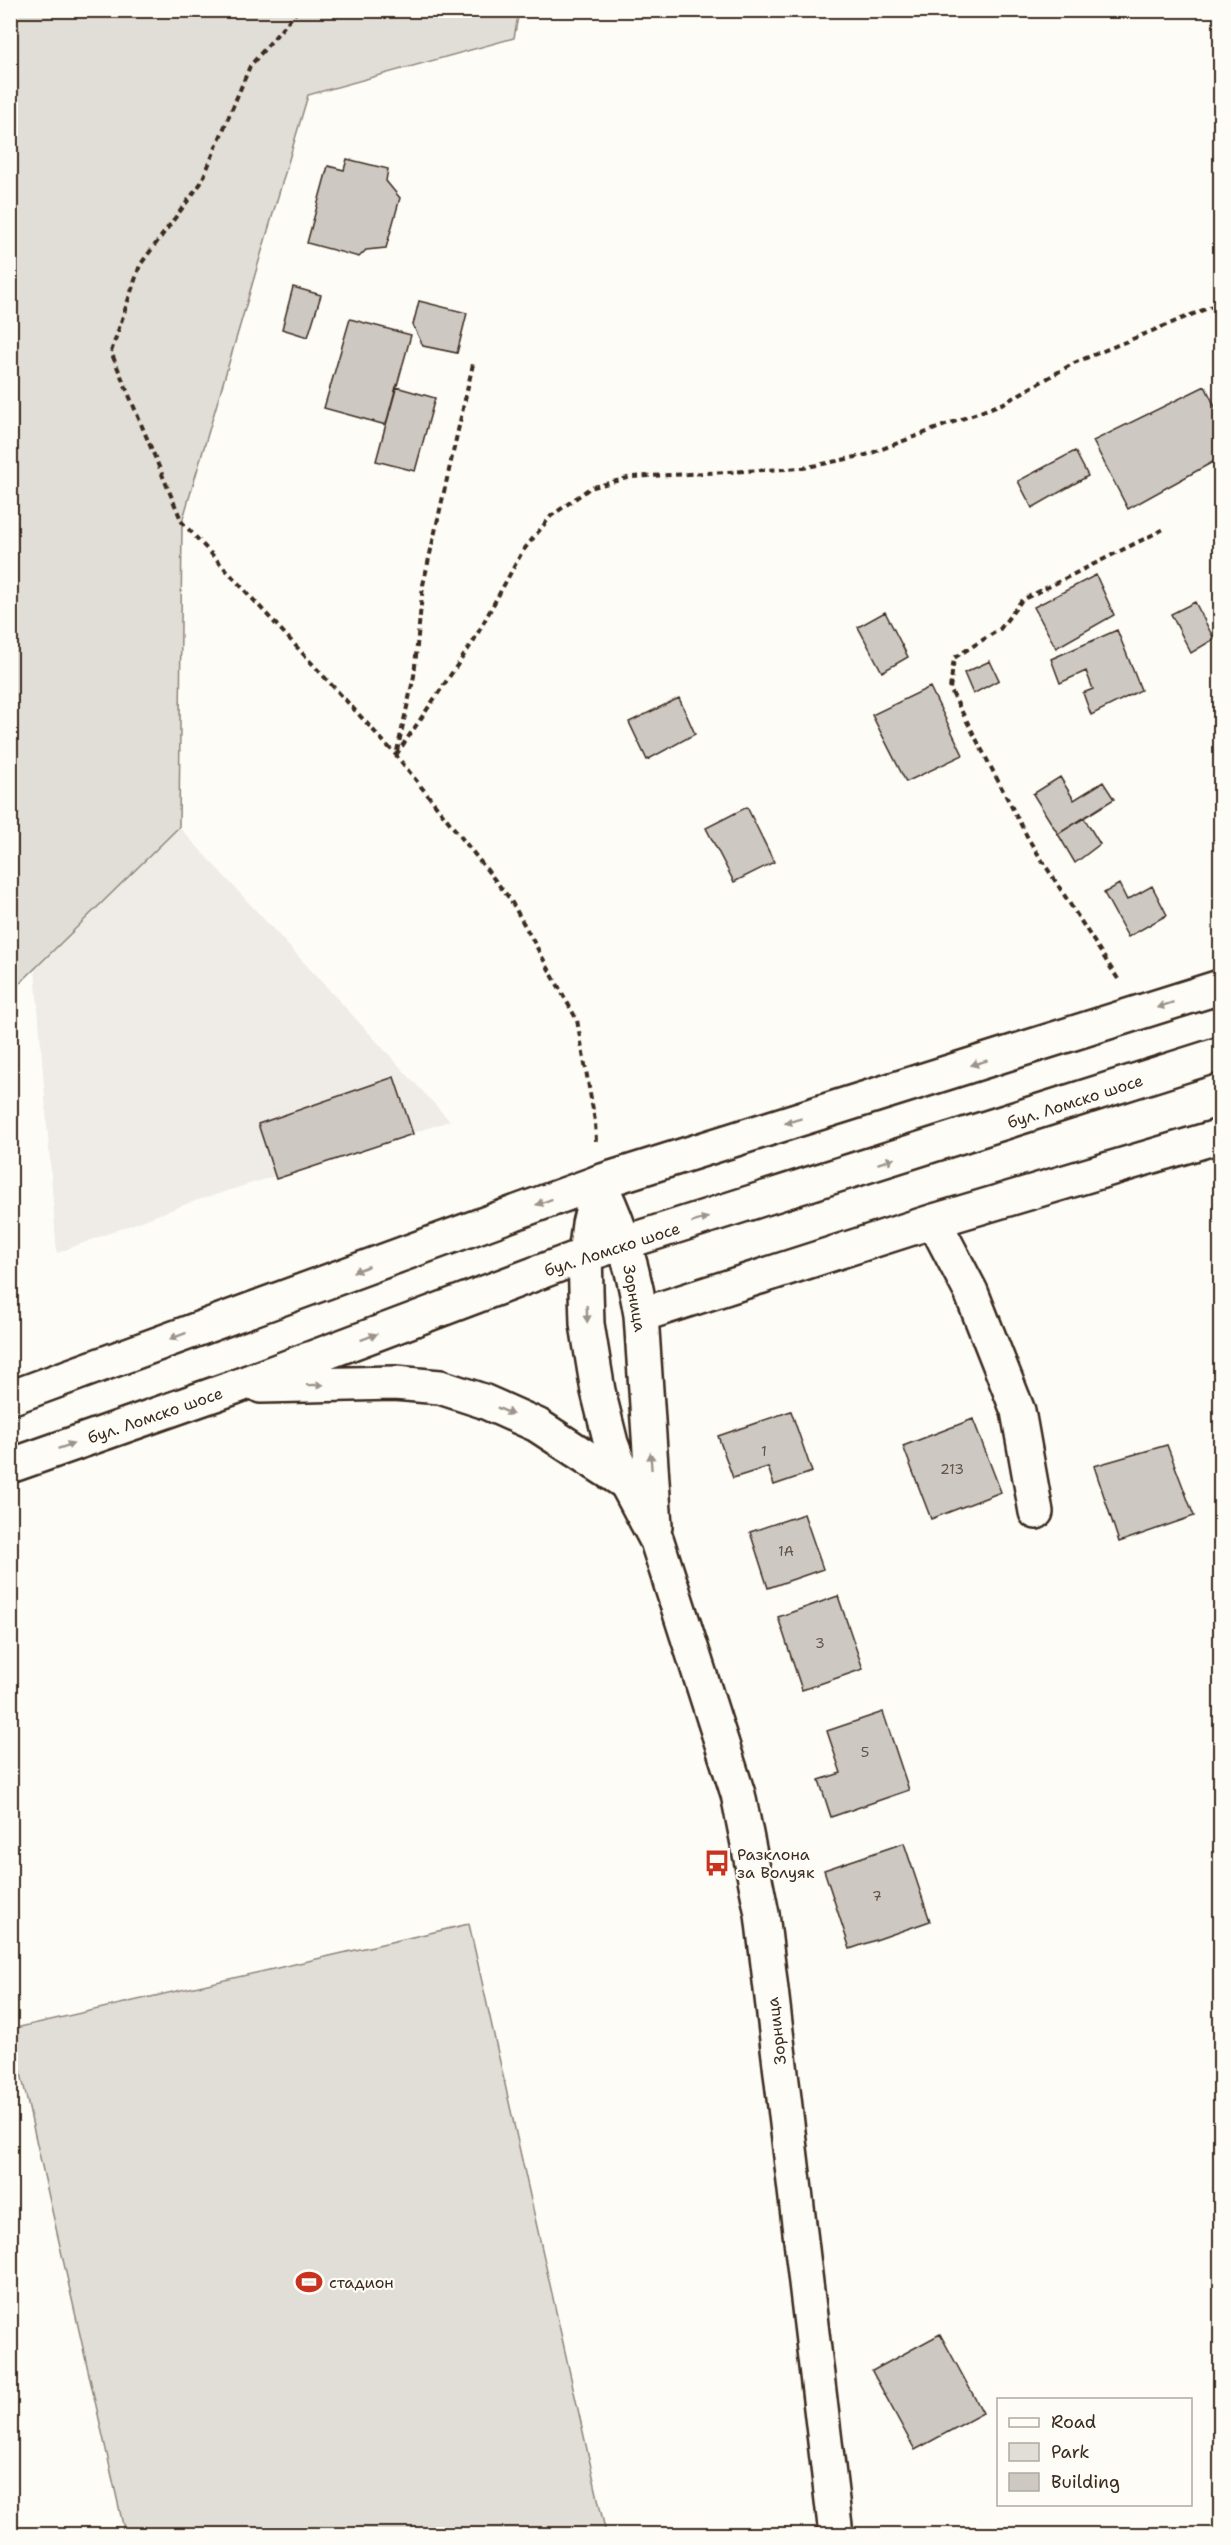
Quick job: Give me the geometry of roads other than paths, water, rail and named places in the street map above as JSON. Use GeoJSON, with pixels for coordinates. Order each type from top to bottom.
{"type":"FeatureCollection","features":[{"type":"Feature","properties":{"kind":"main road"},"geometry":{"type":"LineString","coordinates":[[10,1398],[599,1182],[1221,987]]}},
{"type":"Feature","properties":{"kind":"main road","name":"бул. Ломско шосе"},"geometry":{"type":"LineString","coordinates":[[10,1466],[235,1387],[585,1256],[1221,1054]]}},
{"type":"Feature","properties":{"kind":"main road"},"geometry":{"type":"LineString","coordinates":[[641,1315],[934,1221],[1221,1136]]}},
{"type":"Feature","properties":{"kind":"main road","name":"Зорница"},"geometry":{"type":"LineString","coordinates":[[599,1182],[616,1215],[635,1280],[641,1315],[657,1541]]}},
{"type":"Feature","properties":{"kind":"main road","name":"Зорница"},"geometry":{"type":"LineString","coordinates":[[599,1182],[589,1224],[585,1256],[587,1324],[598,1390],[611,1443],[627,1483],[657,1541],[738,1794],[762,1914],[836,2535]]}},
{"type":"Feature","properties":{"kind":"main road"},"geometry":{"type":"LineString","coordinates":[[934,1221],[971,1292],[1018,1411],[1035,1512]]}},
{"type":"Feature","properties":{"kind":"main road"},"geometry":{"type":"LineString","coordinates":[[235,1387],[395,1383],[440,1387],[483,1401],[537,1425],[627,1483]]}},
{"type":"Feature","properties":{"kind":"place","name":"Разклона за Волуяк"},"geometry":{"type":"Point","coordinates":[717,1863]}},
{"type":"Feature","properties":{"kind":"place","name":"стадион"},"geometry":{"type":"Point","coordinates":[309,2282]}}]}
